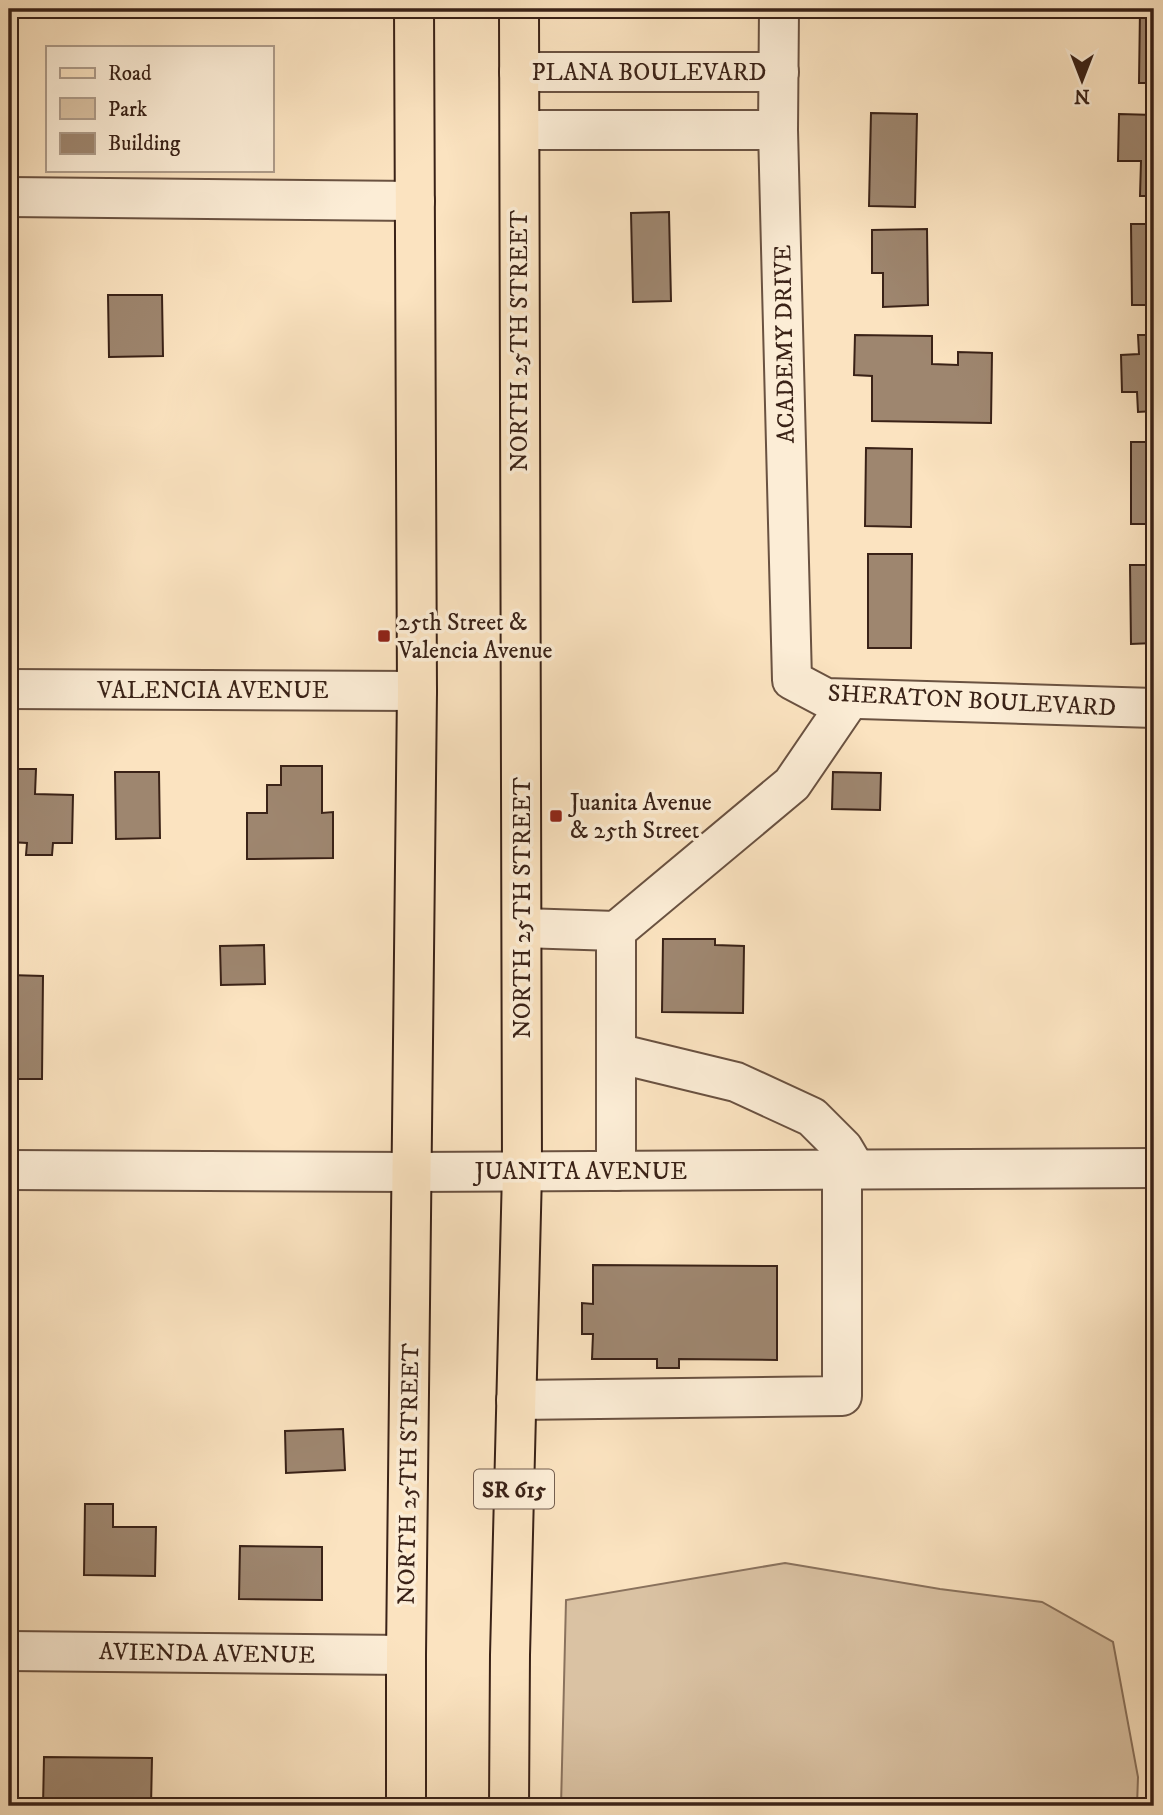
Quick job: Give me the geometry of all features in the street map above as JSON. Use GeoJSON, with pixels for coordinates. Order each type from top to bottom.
{"type":"FeatureCollection","features":[{"type":"Feature","properties":{"kind":"main road","name":"NORTH 25TH STREET"},"geometry":{"type":"LineString","coordinates":[[406,1806],[417,691],[414,9]]}},
{"type":"Feature","properties":{"kind":"main road","name":"NORTH 25TH STREET"},"geometry":{"type":"LineString","coordinates":[[509,1806],[522,1172],[519,9]]}},
{"type":"Feature","properties":{"kind":"street","name":"ACADEMY DRIVE"},"geometry":{"type":"LineString","coordinates":[[779,9],[778,130],[792,680]]}},
{"type":"Feature","properties":{"kind":"street","name":"PLANA BOULEVARD"},"geometry":{"type":"LineString","coordinates":[[519,72],[779,72]]}},
{"type":"Feature","properties":{"kind":"street"},"geometry":{"type":"LineString","coordinates":[[520,130],[778,130]]}},
{"type":"Feature","properties":{"kind":"street"},"geometry":{"type":"LineString","coordinates":[[9,197],[415,201]]}},
{"type":"Feature","properties":{"kind":"street","name":"SHERATON BOULEVARD"},"geometry":{"type":"LineString","coordinates":[[792,680],[826,698],[1154,708]]}},
{"type":"Feature","properties":{"kind":"street","name":"VALENCIA AVENUE"},"geometry":{"type":"LineString","coordinates":[[9,689],[417,691]]}},
{"type":"Feature","properties":{"kind":"street"},"geometry":{"type":"LineString","coordinates":[[522,929],[616,931],[792,784],[850,699]]}},
{"type":"Feature","properties":{"kind":"street"},"geometry":{"type":"LineString","coordinates":[[616,931],[616,1171]]}},
{"type":"Feature","properties":{"kind":"street"},"geometry":{"type":"LineString","coordinates":[[516,1400],[842,1396],[849,1170],[843,1148],[812,1116],[736,1082],[616,1053]]}},
{"type":"Feature","properties":{"kind":"street","name":"JUANITA AVENUE"},"geometry":{"type":"LineString","coordinates":[[9,1170],[522,1172],[1154,1168]]}},
{"type":"Feature","properties":{"kind":"street","name":"AVIENDA AVENUE"},"geometry":{"type":"LineString","coordinates":[[9,1651],[406,1655]]}},
{"type":"Feature","properties":{"kind":"green space"},"geometry":{"type":"Polygon","coordinates":[[[785,1563],[940,1589],[1042,1602],[1113,1642],[1138,1777],[1137,1806],[561,1806],[566,1600],[785,1563]]]}},
{"type":"Feature","properties":{"kind":"building"},"geometry":{"type":"Polygon","coordinates":[[[1140,9],[1154,9],[1154,83],[1139,83],[1140,9]]]}},
{"type":"Feature","properties":{"kind":"building"},"geometry":{"type":"Polygon","coordinates":[[[871,113],[917,114],[915,207],[869,206],[871,113]]]}},
{"type":"Feature","properties":{"kind":"building"},"geometry":{"type":"Polygon","coordinates":[[[1119,114],[1154,115],[1154,196],[1140,196],[1141,161],[1118,161],[1119,114]]]}},
{"type":"Feature","properties":{"kind":"building"},"geometry":{"type":"Polygon","coordinates":[[[669,212],[671,301],[633,302],[631,213],[669,212]]]}},
{"type":"Feature","properties":{"kind":"building"},"geometry":{"type":"Polygon","coordinates":[[[1131,224],[1154,224],[1154,305],[1132,305],[1131,224]]]}},
{"type":"Feature","properties":{"kind":"building"},"geometry":{"type":"Polygon","coordinates":[[[927,229],[928,305],[883,307],[883,273],[872,273],[872,230],[927,229]]]}},
{"type":"Feature","properties":{"kind":"building"},"geometry":{"type":"Polygon","coordinates":[[[108,295],[162,295],[163,356],[109,357],[108,295]]]}},
{"type":"Feature","properties":{"kind":"building"},"geometry":{"type":"Polygon","coordinates":[[[855,335],[932,336],[932,364],[958,365],[958,352],[992,353],[991,423],[872,421],[872,376],[854,375],[855,335]]]}},
{"type":"Feature","properties":{"kind":"building"},"geometry":{"type":"Polygon","coordinates":[[[1138,335],[1154,335],[1154,411],[1138,412],[1137,392],[1122,392],[1121,355],[1139,354],[1138,335]]]}},
{"type":"Feature","properties":{"kind":"building"},"geometry":{"type":"Polygon","coordinates":[[[1131,442],[1154,442],[1154,524],[1131,524],[1131,442]]]}},
{"type":"Feature","properties":{"kind":"building"},"geometry":{"type":"Polygon","coordinates":[[[866,448],[912,449],[911,527],[865,526],[866,448]]]}},
{"type":"Feature","properties":{"kind":"building"},"geometry":{"type":"Polygon","coordinates":[[[868,554],[912,554],[911,648],[868,648],[868,554]]]}},
{"type":"Feature","properties":{"kind":"building"},"geometry":{"type":"Polygon","coordinates":[[[1130,565],[1154,565],[1154,643],[1131,644],[1130,565]]]}},
{"type":"Feature","properties":{"kind":"building"},"geometry":{"type":"Polygon","coordinates":[[[281,766],[322,766],[322,813],[333,812],[333,858],[247,859],[247,813],[267,813],[267,785],[281,785],[281,766]]]}},
{"type":"Feature","properties":{"kind":"building"},"geometry":{"type":"Polygon","coordinates":[[[9,769],[36,769],[35,794],[73,795],[72,843],[53,843],[52,855],[26,855],[27,843],[9,842],[9,769]]]}},
{"type":"Feature","properties":{"kind":"building"},"geometry":{"type":"Polygon","coordinates":[[[115,772],[159,772],[160,838],[116,839],[115,772]]]}},
{"type":"Feature","properties":{"kind":"building"},"geometry":{"type":"Polygon","coordinates":[[[833,772],[881,773],[880,810],[832,809],[833,772]]]}},
{"type":"Feature","properties":{"kind":"building"},"geometry":{"type":"Polygon","coordinates":[[[663,939],[715,939],[715,945],[744,946],[743,1013],[662,1012],[663,939]]]}},
{"type":"Feature","properties":{"kind":"building"},"geometry":{"type":"Polygon","coordinates":[[[264,945],[265,984],[221,985],[220,946],[264,945]]]}},
{"type":"Feature","properties":{"kind":"building"},"geometry":{"type":"Polygon","coordinates":[[[9,975],[43,976],[42,1079],[9,1079],[9,975]]]}},
{"type":"Feature","properties":{"kind":"building"},"geometry":{"type":"Polygon","coordinates":[[[593,1265],[777,1266],[777,1360],[679,1359],[679,1368],[657,1368],[657,1359],[592,1359],[593,1334],[582,1334],[582,1303],[593,1304],[593,1265]]]}},
{"type":"Feature","properties":{"kind":"building"},"geometry":{"type":"Polygon","coordinates":[[[343,1429],[345,1470],[286,1473],[285,1431],[343,1429]]]}},
{"type":"Feature","properties":{"kind":"building"},"geometry":{"type":"Polygon","coordinates":[[[85,1504],[113,1504],[113,1527],[156,1527],[155,1576],[84,1575],[85,1504]]]}},
{"type":"Feature","properties":{"kind":"building"},"geometry":{"type":"Polygon","coordinates":[[[240,1546],[322,1547],[322,1600],[239,1599],[240,1546]]]}},
{"type":"Feature","properties":{"kind":"building"},"geometry":{"type":"Polygon","coordinates":[[[44,1757],[152,1758],[151,1806],[43,1806],[44,1757]]]}},
{"type":"Feature","properties":{"kind":"place","name":"25th Street & Valencia Avenue"},"geometry":{"type":"Point","coordinates":[384,636]}},
{"type":"Feature","properties":{"kind":"place","name":"Juanita Avenue & 25th Street"},"geometry":{"type":"Point","coordinates":[556,816]}}]}
